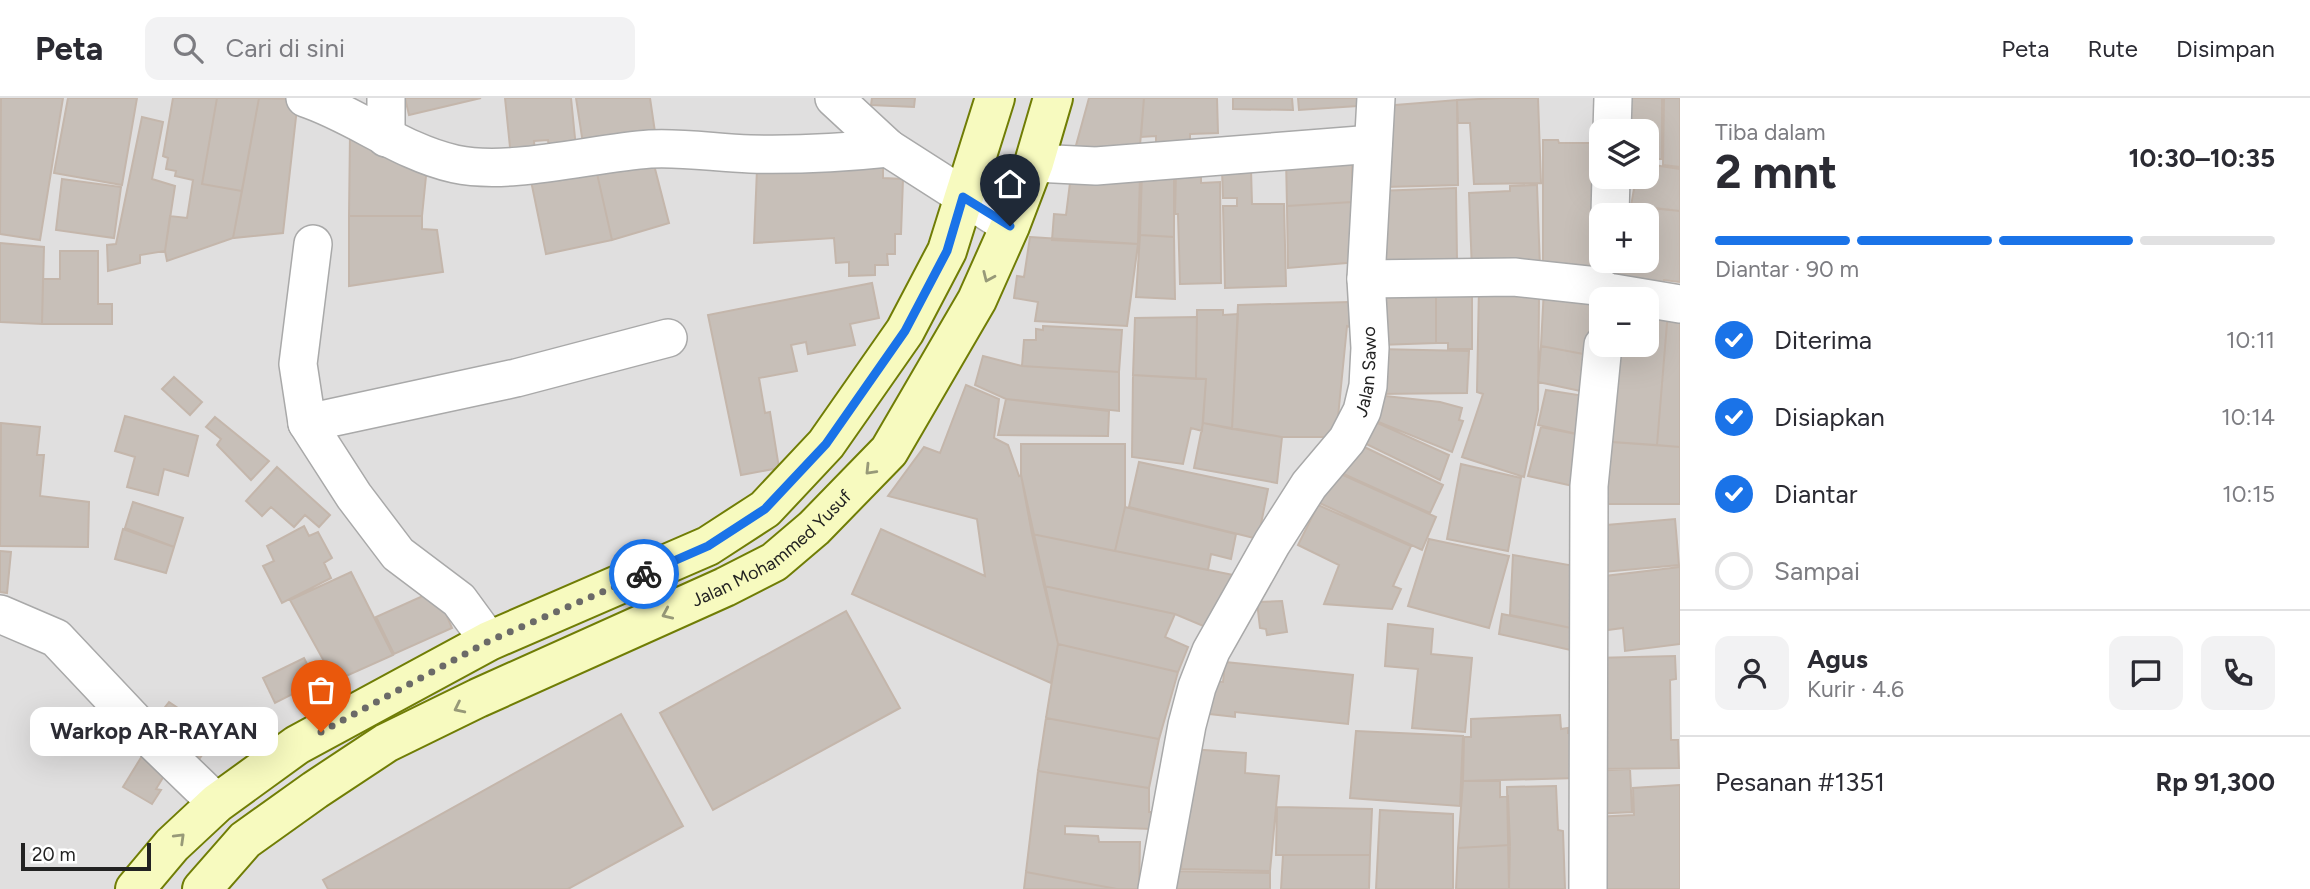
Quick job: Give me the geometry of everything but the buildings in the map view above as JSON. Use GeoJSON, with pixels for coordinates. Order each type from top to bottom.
{"type":"FeatureCollection","features":[{"type":"Feature","properties":{"kind":"main road","name":"Jalan Mohammed Yusuf"},"geometry":{"type":"LineString","coordinates":[[135,889],[172,845],[217,803],[297,745],[489,641],[708,546],[765,509],[826,444],[905,331],[947,251],[995,98]]}},
{"type":"Feature","properties":{"kind":"main road","name":"Jalan Mohammed Yusuf"},"geometry":{"type":"LineString","coordinates":[[202,889],[244,840],[386,743],[478,698],[725,587],[774,562],[814,528],[889,451],[977,300],[1034,163],[1053,98]]}},
{"type":"Feature","properties":{"kind":"street"},"geometry":{"type":"LineString","coordinates":[[305,98],[325,105],[386,138],[455,164],[505,167],[652,149],[821,155],[888,148]]}},
{"type":"Feature","properties":{"kind":"street"},"geometry":{"type":"LineString","coordinates":[[386,98],[386,138]]}},
{"type":"Feature","properties":{"kind":"street"},"geometry":{"type":"LineString","coordinates":[[834,98],[888,148],[1010,226]]}},
{"type":"Feature","properties":{"kind":"street","name":"Jalan Sawo"},"geometry":{"type":"LineString","coordinates":[[1157,889],[1187,725],[1197,687],[1211,651],[1272,543],[1309,485],[1348,440],[1362,411],[1368,386],[1370,348],[1366,279],[1376,98]]}},
{"type":"Feature","properties":{"kind":"street"},"geometry":{"type":"LineString","coordinates":[[1612,119],[1613,98]]}},
{"type":"Feature","properties":{"kind":"street"},"geometry":{"type":"LineString","coordinates":[[1034,163],[1096,166],[1373,144]]}},
{"type":"Feature","properties":{"kind":"street"},"geometry":{"type":"LineString","coordinates":[[313,244],[298,364],[307,423],[354,496],[398,554],[459,600],[489,641]]}},
{"type":"Feature","properties":{"kind":"street"},"geometry":{"type":"LineString","coordinates":[[1366,279],[1514,276],[1597,286],[1608,284],[1680,304]]}},
{"type":"Feature","properties":{"kind":"street"},"geometry":{"type":"LineString","coordinates":[[307,423],[516,377],[668,338]]}},
{"type":"Feature","properties":{"kind":"street"},"geometry":{"type":"LineString","coordinates":[[1588,889],[1590,486],[1602,357]]}},
{"type":"Feature","properties":{"kind":"street"},"geometry":{"type":"LineString","coordinates":[[0,614],[56,638],[156,744],[217,803]]}},
{"type":"Feature","properties":{"kind":"shaded area"},"geometry":{"type":"Polygon","coordinates":[[[0,98],[1680,98],[1680,889],[0,889],[0,98]]]}},
{"type":"Feature","properties":{"kind":"way so far"},"geometry":{"type":"LineString","coordinates":[[321,732],[489,641],[644,574]]}},
{"type":"Feature","properties":{"kind":"place","name":"Warkop AR-RAYAN"},"geometry":{"type":"Point","coordinates":[321,732]}},
{"type":"Feature","properties":{"kind":"route"},"geometry":{"type":"LineString","coordinates":[[644,574],[708,546],[765,509],[826,444],[905,331],[947,251],[963,197],[1010,226]]}}]}
